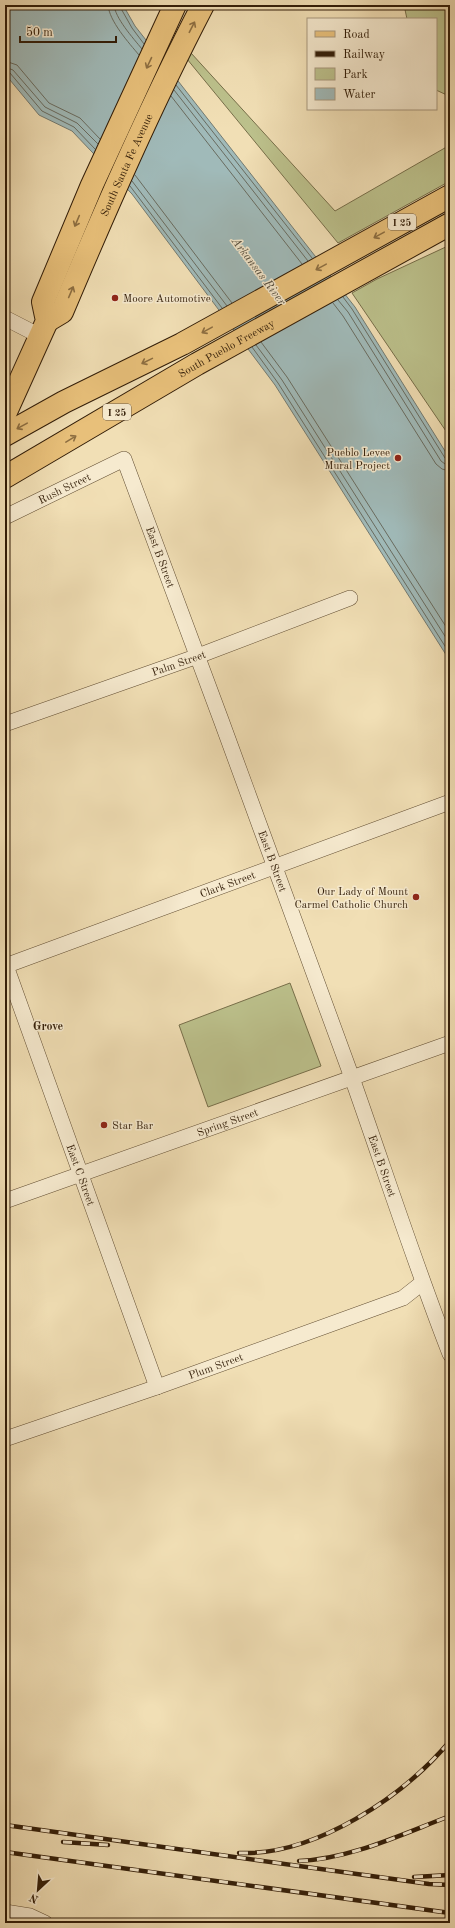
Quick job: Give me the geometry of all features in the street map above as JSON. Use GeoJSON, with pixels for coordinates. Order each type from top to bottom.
{"type":"FeatureCollection","features":[{"type":"Feature","properties":{"kind":"main road","name":"South Santa Fe Avenue"},"geometry":{"type":"LineString","coordinates":[[44,328],[43,302],[92,185],[175,5]]}},
{"type":"Feature","properties":{"kind":"main road","name":"South Santa Fe Avenue"},"geometry":{"type":"LineString","coordinates":[[44,328],[62,312],[110,200],[181,48],[203,5]]}},
{"type":"Feature","properties":{"kind":"main road","name":"I 25"},"geometry":{"type":"LineString","coordinates":[[5,435],[64,402],[182,344],[450,196]]}},
{"type":"Feature","properties":{"kind":"main road","name":"South Pueblo Freeway"},"geometry":{"type":"LineString","coordinates":[[5,477],[38,459],[197,364],[450,224]]}},
{"type":"Feature","properties":{"kind":"main road"},"geometry":{"type":"LineString","coordinates":[[418,241],[442,241],[450,237]]}},
{"type":"Feature","properties":{"kind":"main road"},"geometry":{"type":"LineString","coordinates":[[5,414],[44,328]]}},
{"type":"Feature","properties":{"kind":"street"},"geometry":{"type":"LineString","coordinates":[[5,318],[44,328]]}},
{"type":"Feature","properties":{"kind":"street","name":"Rush Street"},"geometry":{"type":"LineString","coordinates":[[5,517],[124,459]]}},
{"type":"Feature","properties":{"kind":"street","name":"East B Street"},"geometry":{"type":"LineString","coordinates":[[124,459],[198,656],[274,868],[352,1077],[422,1283],[450,1354]]}},
{"type":"Feature","properties":{"kind":"street","name":"Palm Street"},"geometry":{"type":"LineString","coordinates":[[5,724],[198,656],[350,598]]}},
{"type":"Feature","properties":{"kind":"street","name":"Clark Street"},"geometry":{"type":"LineString","coordinates":[[5,965],[274,868],[450,802]]}},
{"type":"Feature","properties":{"kind":"street","name":"East C Street"},"geometry":{"type":"LineString","coordinates":[[5,965],[157,1387]]}},
{"type":"Feature","properties":{"kind":"street","name":"Spring Street"},"geometry":{"type":"LineString","coordinates":[[5,1201],[450,1043]]}},
{"type":"Feature","properties":{"kind":"street","name":"Plum Street"},"geometry":{"type":"LineString","coordinates":[[5,1439],[157,1387],[403,1298],[422,1283]]}},
{"type":"Feature","properties":{"kind":"street"},"geometry":{"type":"LineString","coordinates":[[5,1912],[30,1916],[45,1923]]}},
{"type":"Feature","properties":{"kind":"green space"},"geometry":{"type":"Polygon","coordinates":[[[404,5],[450,5],[450,99],[449,96],[437,90],[437,18],[407,18],[404,5]]]}},
{"type":"Feature","properties":{"kind":"green space"},"geometry":{"type":"Polygon","coordinates":[[[191,53],[335,211],[450,145],[450,181],[338,243],[187,59],[191,53]]]}},
{"type":"Feature","properties":{"kind":"green space"},"geometry":{"type":"Polygon","coordinates":[[[450,245],[450,437],[352,293],[377,279],[450,245]]]}},
{"type":"Feature","properties":{"kind":"green space"},"geometry":{"type":"Polygon","coordinates":[[[290,983],[321,1066],[208,1107],[179,1025],[290,983]]]}},
{"type":"Feature","properties":{"kind":"water","name":"Arkansas River"},"geometry":{"type":"Polygon","coordinates":[[[5,5],[123,5],[135,26],[355,307],[450,459],[450,661],[275,385],[132,194],[72,131],[39,115],[5,74],[5,5]]]}},
{"type":"Feature","properties":{"kind":"railway"},"geometry":{"type":"LineString","coordinates":[[239,1853],[268,1851],[297,1845],[327,1834],[383,1802],[408,1783],[431,1762],[450,1741]]}},
{"type":"Feature","properties":{"kind":"railway"},"geometry":{"type":"LineString","coordinates":[[299,1861],[338,1856],[357,1851],[395,1838],[450,1816]]}},
{"type":"Feature","properties":{"kind":"railway"},"geometry":{"type":"LineString","coordinates":[[5,1825],[429,1884],[450,1885]]}},
{"type":"Feature","properties":{"kind":"railway"},"geometry":{"type":"LineString","coordinates":[[63,1842],[108,1845]]}},
{"type":"Feature","properties":{"kind":"railway"},"geometry":{"type":"LineString","coordinates":[[5,1852],[450,1913]]}},
{"type":"Feature","properties":{"kind":"railway"},"geometry":{"type":"LineString","coordinates":[[414,1877],[450,1875]]}},
{"type":"Feature","properties":{"kind":"place","name":"Moore Automotive"},"geometry":{"type":"Point","coordinates":[115,298]}},
{"type":"Feature","properties":{"kind":"place","name":"Pueblo Levee Mural Project"},"geometry":{"type":"Point","coordinates":[398,458]}},
{"type":"Feature","properties":{"kind":"place","name":"Our Lady of Mount Carmel Catholic Church"},"geometry":{"type":"Point","coordinates":[416,897]}},
{"type":"Feature","properties":{"kind":"place","name":"Star Bar"},"geometry":{"type":"Point","coordinates":[104,1125]}},
{"type":"Feature","properties":{"kind":"district","name":"Grove"},"geometry":{"type":"Point","coordinates":[48,1026]}}]}
